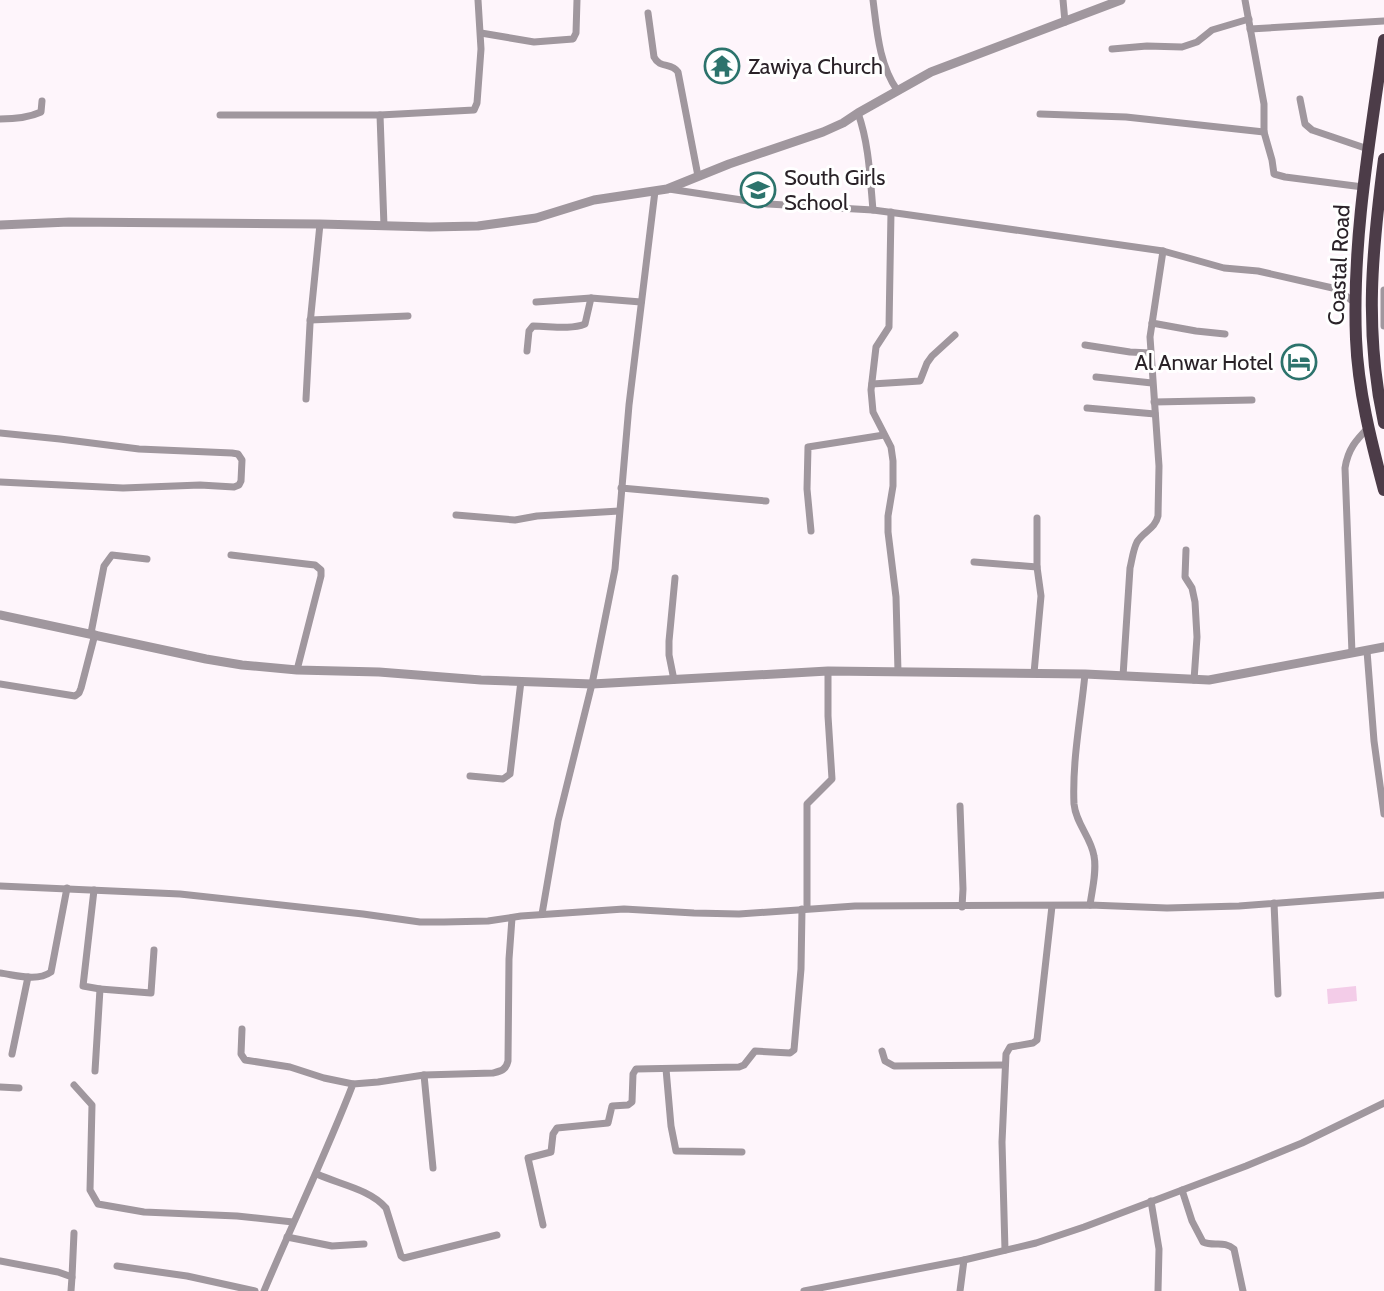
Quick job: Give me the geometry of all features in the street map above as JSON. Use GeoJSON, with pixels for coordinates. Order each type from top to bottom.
{"type":"FeatureCollection","features":[{"type":"Feature","properties":{"kind":"highway","name":"Coastal Road"},"geometry":{"type":"LineString","coordinates":[[1384,40],[1363,187],[1356,282],[1356,342],[1361,388],[1384,490]]}},
{"type":"Feature","properties":{"kind":"highway","name":"Coastal Road"},"geometry":{"type":"LineString","coordinates":[[1384,159],[1372,264],[1371,305],[1374,355],[1384,423]]}},
{"type":"Feature","properties":{"kind":"street"},"geometry":{"type":"LineString","coordinates":[[220,115],[380,115],[474,110],[481,33],[478,0]]}},
{"type":"Feature","properties":{"kind":"street"},"geometry":{"type":"LineString","coordinates":[[481,33],[534,42],[573,39],[577,0]]}},
{"type":"Feature","properties":{"kind":"street"},"geometry":{"type":"LineString","coordinates":[[873,0],[885,66],[889,80],[897,90]]}},
{"type":"Feature","properties":{"kind":"street"},"geometry":{"type":"LineString","coordinates":[[1063,0],[1065,22]]}},
{"type":"Feature","properties":{"kind":"street"},"geometry":{"type":"LineString","coordinates":[[0,225],[69,222],[430,227],[478,226],[536,218],[594,200],[667,189],[823,132],[931,72],[1121,0]]}},
{"type":"Feature","properties":{"kind":"street"},"geometry":{"type":"LineString","coordinates":[[1245,0],[1264,104],[1264,132],[1274,174],[1363,187]]}},
{"type":"Feature","properties":{"kind":"street"},"geometry":{"type":"LineString","coordinates":[[648,13],[656,62],[671,66],[678,72],[698,176]]}},
{"type":"Feature","properties":{"kind":"street"},"geometry":{"type":"LineString","coordinates":[[1112,49],[1182,47],[1197,42],[1212,30],[1249,19]]}},
{"type":"Feature","properties":{"kind":"street"},"geometry":{"type":"LineString","coordinates":[[1250,29],[1384,21]]}},
{"type":"Feature","properties":{"kind":"street"},"geometry":{"type":"LineString","coordinates":[[1300,99],[1305,124],[1312,130],[1369,149]]}},
{"type":"Feature","properties":{"kind":"street"},"geometry":{"type":"LineString","coordinates":[[0,119],[37,114],[41,112],[42,101]]}},
{"type":"Feature","properties":{"kind":"street"},"geometry":{"type":"LineString","coordinates":[[858,113],[869,158],[873,210]]}},
{"type":"Feature","properties":{"kind":"street"},"geometry":{"type":"LineString","coordinates":[[1040,114],[1126,117],[1264,132]]}},
{"type":"Feature","properties":{"kind":"street"},"geometry":{"type":"LineString","coordinates":[[380,115],[384,226]]}},
{"type":"Feature","properties":{"kind":"street"},"geometry":{"type":"LineString","coordinates":[[667,189],[768,204],[891,212],[1163,251],[1224,268],[1258,271],[1337,289],[1356,304]]}},
{"type":"Feature","properties":{"kind":"street"},"geometry":{"type":"LineString","coordinates":[[542,914],[558,821],[592,684],[615,569],[629,405],[655,191]]}},
{"type":"Feature","properties":{"kind":"street"},"geometry":{"type":"LineString","coordinates":[[891,212],[889,327],[876,347],[872,384],[873,412],[891,447],[893,461],[888,532],[896,597],[898,672]]}},
{"type":"Feature","properties":{"kind":"street"},"geometry":{"type":"LineString","coordinates":[[306,399],[320,224]]}},
{"type":"Feature","properties":{"kind":"street"},"geometry":{"type":"LineString","coordinates":[[1123,676],[1133,553],[1136,543],[1156,524],[1158,516],[1159,466],[1150,353],[1163,251]]}},
{"type":"Feature","properties":{"kind":"street"},"geometry":{"type":"LineString","coordinates":[[1337,289],[1356,282]]}},
{"type":"Feature","properties":{"kind":"street"},"geometry":{"type":"LineString","coordinates":[[1384,290],[1384,326]]}},
{"type":"Feature","properties":{"kind":"street"},"geometry":{"type":"LineString","coordinates":[[536,302],[591,298],[641,302]]}},
{"type":"Feature","properties":{"kind":"street"},"geometry":{"type":"LineString","coordinates":[[527,351],[529,331],[533,326],[581,327],[585,324],[591,298]]}},
{"type":"Feature","properties":{"kind":"street"},"geometry":{"type":"LineString","coordinates":[[310,320],[408,316]]}},
{"type":"Feature","properties":{"kind":"street"},"geometry":{"type":"LineString","coordinates":[[1152,323],[1225,334]]}},
{"type":"Feature","properties":{"kind":"street"},"geometry":{"type":"LineString","coordinates":[[872,384],[920,381],[932,356],[955,335]]}},
{"type":"Feature","properties":{"kind":"street"},"geometry":{"type":"LineString","coordinates":[[1085,345],[1150,353]]}},
{"type":"Feature","properties":{"kind":"street"},"geometry":{"type":"LineString","coordinates":[[1096,377],[1152,383]]}},
{"type":"Feature","properties":{"kind":"street"},"geometry":{"type":"LineString","coordinates":[[1154,402],[1252,400]]}},
{"type":"Feature","properties":{"kind":"street"},"geometry":{"type":"LineString","coordinates":[[1087,408],[1155,414]]}},
{"type":"Feature","properties":{"kind":"street"},"geometry":{"type":"LineString","coordinates":[[1352,653],[1345,468],[1351,446],[1369,427]]}},
{"type":"Feature","properties":{"kind":"street"},"geometry":{"type":"LineString","coordinates":[[0,433],[139,449],[232,453],[238,454],[242,460],[241,481],[234,487],[123,488],[0,482]]}},
{"type":"Feature","properties":{"kind":"street"},"geometry":{"type":"LineString","coordinates":[[811,531],[807,489],[808,447],[884,435]]}},
{"type":"Feature","properties":{"kind":"street"},"geometry":{"type":"LineString","coordinates":[[621,488],[766,501]]}},
{"type":"Feature","properties":{"kind":"street"},"geometry":{"type":"LineString","coordinates":[[456,515],[515,520],[619,511]]}},
{"type":"Feature","properties":{"kind":"street"},"geometry":{"type":"LineString","coordinates":[[1034,673],[1041,596],[1037,567],[1037,518]]}},
{"type":"Feature","properties":{"kind":"street"},"geometry":{"type":"LineString","coordinates":[[1186,550],[1185,577],[1192,588],[1195,602],[1197,637],[1194,680]]}},
{"type":"Feature","properties":{"kind":"street"},"geometry":{"type":"LineString","coordinates":[[0,684],[75,696],[79,693],[104,566],[112,555],[147,559]]}},
{"type":"Feature","properties":{"kind":"street"},"geometry":{"type":"LineString","coordinates":[[231,555],[315,565],[321,570],[297,670]]}},
{"type":"Feature","properties":{"kind":"street"},"geometry":{"type":"LineString","coordinates":[[974,562],[1037,567]]}},
{"type":"Feature","properties":{"kind":"street"},"geometry":{"type":"LineString","coordinates":[[674,680],[669,641],[675,578]]}},
{"type":"Feature","properties":{"kind":"street"},"geometry":{"type":"LineString","coordinates":[[0,615],[242,665],[592,684],[828,671],[1085,674],[1209,680],[1384,647]]}},
{"type":"Feature","properties":{"kind":"street"},"geometry":{"type":"LineString","coordinates":[[1367,651],[1384,814]]}},
{"type":"Feature","properties":{"kind":"street"},"geometry":{"type":"LineString","coordinates":[[543,1225],[528,1161],[530,1157],[551,1152],[553,1134],[557,1128],[608,1123],[612,1106],[632,1102],[636,1069],[739,1067],[755,1051],[790,1053],[794,1050],[805,909],[807,804],[832,779],[828,671]]}},
{"type":"Feature","properties":{"kind":"street"},"geometry":{"type":"LineString","coordinates":[[1085,674],[1074,799],[1080,825],[1095,860],[1090,905]]}},
{"type":"Feature","properties":{"kind":"street"},"geometry":{"type":"LineString","coordinates":[[470,776],[503,779],[510,774],[521,681]]}},
{"type":"Feature","properties":{"kind":"street"},"geometry":{"type":"LineString","coordinates":[[960,806],[962,907]]}},
{"type":"Feature","properties":{"kind":"street"},"geometry":{"type":"LineString","coordinates":[[0,886],[180,894],[420,922],[466,922],[624,909],[739,914],[855,906],[1090,905],[1167,908],[1384,895]]}},
{"type":"Feature","properties":{"kind":"street"},"geometry":{"type":"LineString","coordinates":[[0,973],[28,977],[46,976],[51,972],[67,888]]}},
{"type":"Feature","properties":{"kind":"street"},"geometry":{"type":"LineString","coordinates":[[94,890],[83,986],[151,993],[154,950]]}},
{"type":"Feature","properties":{"kind":"street"},"geometry":{"type":"LineString","coordinates":[[1274,903],[1278,994]]}},
{"type":"Feature","properties":{"kind":"street"},"geometry":{"type":"LineString","coordinates":[[1005,1250],[1002,1142],[1006,1054],[1010,1047],[1037,1040],[1052,906]]}},
{"type":"Feature","properties":{"kind":"street"},"geometry":{"type":"LineString","coordinates":[[242,1029],[241,1054],[245,1060],[290,1067],[353,1084],[503,1070],[508,1061],[512,918]]}},
{"type":"Feature","properties":{"kind":"street"},"geometry":{"type":"LineString","coordinates":[[12,1054],[28,977]]}},
{"type":"Feature","properties":{"kind":"street"},"geometry":{"type":"LineString","coordinates":[[95,1071],[100,989]]}},
{"type":"Feature","properties":{"kind":"street"},"geometry":{"type":"LineString","coordinates":[[882,1051],[885,1061],[894,1066],[1005,1065]]}},
{"type":"Feature","properties":{"kind":"street"},"geometry":{"type":"LineString","coordinates":[[666,1069],[676,1151],[742,1152]]}},
{"type":"Feature","properties":{"kind":"street"},"geometry":{"type":"LineString","coordinates":[[424,1075],[433,1168]]}},
{"type":"Feature","properties":{"kind":"street"},"geometry":{"type":"LineString","coordinates":[[264,1291],[317,1174],[353,1084]]}},
{"type":"Feature","properties":{"kind":"street"},"geometry":{"type":"LineString","coordinates":[[74,1085],[92,1105],[90,1190],[98,1204],[144,1212],[293,1222]]}},
{"type":"Feature","properties":{"kind":"street"},"geometry":{"type":"LineString","coordinates":[[0,1087],[19,1088]]}},
{"type":"Feature","properties":{"kind":"street"},"geometry":{"type":"LineString","coordinates":[[804,1291],[1036,1243],[1302,1143],[1384,1103]]}},
{"type":"Feature","properties":{"kind":"street"},"geometry":{"type":"LineString","coordinates":[[317,1174],[364,1193],[382,1204],[404,1258],[497,1235]]}},
{"type":"Feature","properties":{"kind":"street"},"geometry":{"type":"LineString","coordinates":[[1182,1190],[1203,1242],[1225,1244],[1234,1249],[1243,1291]]}},
{"type":"Feature","properties":{"kind":"street"},"geometry":{"type":"LineString","coordinates":[[1151,1201],[1159,1249],[1158,1291]]}},
{"type":"Feature","properties":{"kind":"street"},"geometry":{"type":"LineString","coordinates":[[71,1291],[74,1233]]}},
{"type":"Feature","properties":{"kind":"street"},"geometry":{"type":"LineString","coordinates":[[287,1237],[332,1246],[364,1244]]}},
{"type":"Feature","properties":{"kind":"street"},"geometry":{"type":"LineString","coordinates":[[960,1291],[964,1260]]}},
{"type":"Feature","properties":{"kind":"street"},"geometry":{"type":"LineString","coordinates":[[0,1261],[72,1277]]}},
{"type":"Feature","properties":{"kind":"street"},"geometry":{"type":"LineString","coordinates":[[117,1266],[187,1276],[255,1291]]}},
{"type":"Feature","properties":{"kind":"shaded area"},"geometry":{"type":"Polygon","coordinates":[[[1356,986],[1357,1001],[1328,1004],[1327,989],[1356,986]]]}},
{"type":"Feature","properties":{"kind":"place","name":"Zawiya Church"},"geometry":{"type":"Point","coordinates":[722,66]}},
{"type":"Feature","properties":{"kind":"place","name":"South Girls School"},"geometry":{"type":"Point","coordinates":[758,190]}},
{"type":"Feature","properties":{"kind":"place","name":"Al Anwar Hotel"},"geometry":{"type":"Point","coordinates":[1299,362]}}]}
